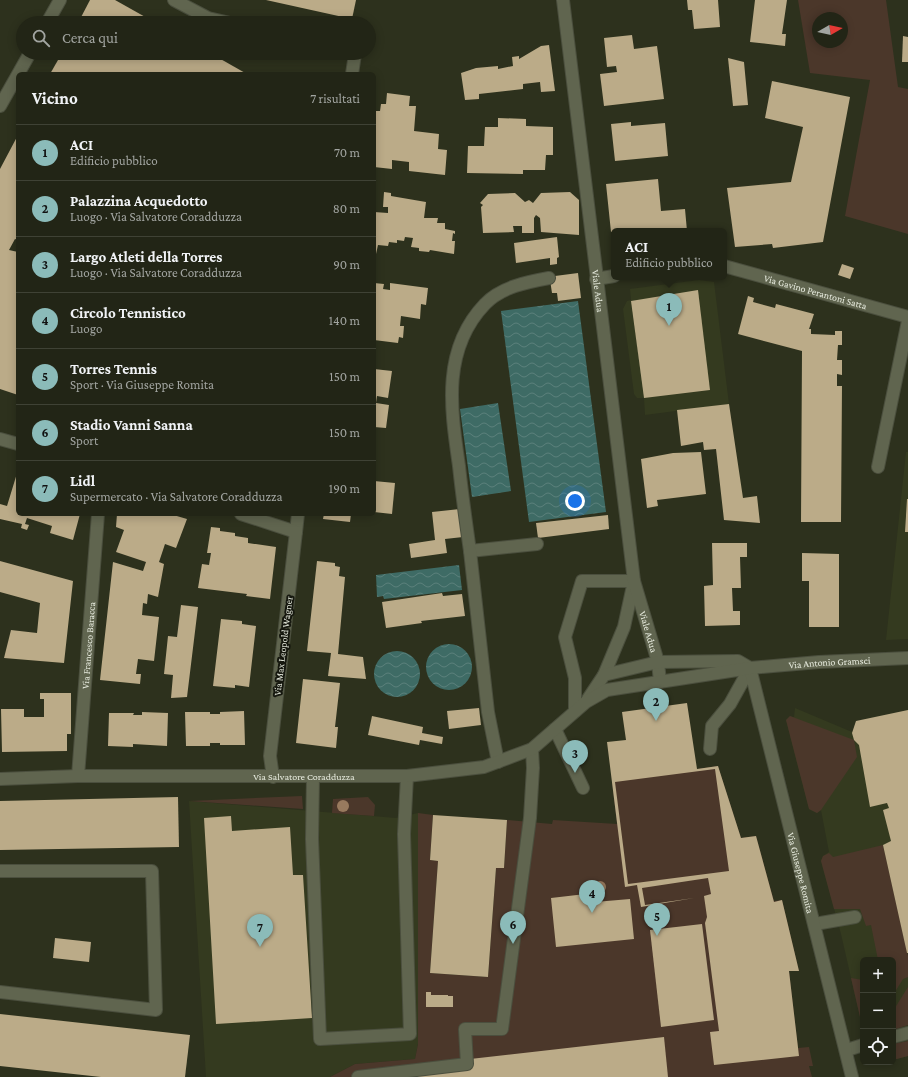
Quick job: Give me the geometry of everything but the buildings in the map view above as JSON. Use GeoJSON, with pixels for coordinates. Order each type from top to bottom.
{"type":"FeatureCollection","features":[{"type":"Feature","properties":{"kind":"main road"},"geometry":{"type":"LineString","coordinates":[[51,16],[60,0]]}},
{"type":"Feature","properties":{"kind":"main road"},"geometry":{"type":"LineString","coordinates":[[174,0],[204,16]]}},
{"type":"Feature","properties":{"kind":"main road","name":"Viale Adua"},"geometry":{"type":"LineString","coordinates":[[563,0],[634,581],[658,662],[660,682]]}},
{"type":"Feature","properties":{"kind":"main road"},"geometry":{"type":"LineString","coordinates":[[19,72],[26,60]]}},
{"type":"Feature","properties":{"kind":"main road"},"geometry":{"type":"LineString","coordinates":[[352,60],[352,72]]}},
{"type":"Feature","properties":{"kind":"main road"},"geometry":{"type":"LineString","coordinates":[[0,106],[16,78]]}},
{"type":"Feature","properties":{"kind":"main road","name":"Via Gavino Perantoni Satta"},"geometry":{"type":"LineString","coordinates":[[727,267],[908,317]]}},
{"type":"Feature","properties":{"kind":"main road"},"geometry":{"type":"LineString","coordinates":[[596,279],[611,276]]}},
{"type":"Feature","properties":{"kind":"main road"},"geometry":{"type":"LineString","coordinates":[[498,762],[488,712],[470,551],[451,415],[451,383],[456,354],[466,330],[485,303],[504,291],[520,284],[549,278]]}},
{"type":"Feature","properties":{"kind":"main road"},"geometry":{"type":"LineString","coordinates":[[878,467],[908,321]]}},
{"type":"Feature","properties":{"kind":"main road"},"geometry":{"type":"LineString","coordinates":[[0,438],[16,443]]}},
{"type":"Feature","properties":{"kind":"main road","name":"Via Francesco Baracca"},"geometry":{"type":"LineString","coordinates":[[78,776],[98,516]]}},
{"type":"Feature","properties":{"kind":"main road"},"geometry":{"type":"LineString","coordinates":[[247,516],[296,532]]}},
{"type":"Feature","properties":{"kind":"main road","name":"Via Max Leopold Wagner"},"geometry":{"type":"LineString","coordinates":[[273,777],[270,756],[298,516]]}},
{"type":"Feature","properties":{"kind":"main road"},"geometry":{"type":"LineString","coordinates":[[470,551],[537,544]]}},
{"type":"Feature","properties":{"kind":"main road"},"geometry":{"type":"LineString","coordinates":[[575,711],[575,678],[565,637],[582,581],[634,581]]}},
{"type":"Feature","properties":{"kind":"main road","name":"Viale Adua"},"geometry":{"type":"LineString","coordinates":[[604,675],[624,627],[634,581]]}},
{"type":"Feature","properties":{"kind":"main road","name":"Via Antonio Gramsci"},"geometry":{"type":"LineString","coordinates":[[660,682],[750,668],[819,662],[908,658]]}},
{"type":"Feature","properties":{"kind":"main road","name":"Via Antonio Gramsci"},"geometry":{"type":"LineString","coordinates":[[658,662],[738,661],[750,668]]}},
{"type":"Feature","properties":{"kind":"main road"},"geometry":{"type":"LineString","coordinates":[[604,675],[658,662]]}},
{"type":"Feature","properties":{"kind":"main road"},"geometry":{"type":"LineString","coordinates":[[710,749],[712,726],[730,704],[750,668]]}},
{"type":"Feature","properties":{"kind":"main road","name":"Via Giuseppe Romita"},"geometry":{"type":"LineString","coordinates":[[750,668],[847,1050],[852,1077]]}},
{"type":"Feature","properties":{"kind":"main road","name":"Via Salvatore Coradduzza"},"geometry":{"type":"LineString","coordinates":[[586,702],[604,675]]}},
{"type":"Feature","properties":{"kind":"main road","name":"Via Salvatore Coradduzza"},"geometry":{"type":"LineString","coordinates":[[0,779],[78,776],[407,776],[484,767],[532,749],[586,702],[607,690],[660,682]]}},
{"type":"Feature","properties":{"kind":"main road"},"geometry":{"type":"LineString","coordinates":[[555,729],[583,788]]}},
{"type":"Feature","properties":{"kind":"main road"},"geometry":{"type":"LineString","coordinates":[[358,1077],[467,1064],[465,1029],[502,1029],[530,818],[533,768],[532,749]]}},
{"type":"Feature","properties":{"kind":"main road"},"geometry":{"type":"LineString","coordinates":[[313,777],[312,839],[320,1039],[410,1034],[404,834],[407,776]]}},
{"type":"Feature","properties":{"kind":"main road"},"geometry":{"type":"LineString","coordinates":[[0,871],[152,871],[156,1010],[0,992]]}},
{"type":"Feature","properties":{"kind":"main road"},"geometry":{"type":"LineString","coordinates":[[815,924],[855,917]]}},
{"type":"Feature","properties":{"kind":"main road"},"geometry":{"type":"LineString","coordinates":[[896,1036],[908,1033]]}},
{"type":"Feature","properties":{"kind":"main road"},"geometry":{"type":"LineString","coordinates":[[847,1050],[860,1047]]}},
{"type":"Feature","properties":{"kind":"shaded area"},"geometry":{"type":"Polygon","coordinates":[[[798,0],[886,0],[898,87],[908,89],[908,234],[845,216],[870,80],[810,73],[798,0]]]}},
{"type":"Feature","properties":{"kind":"shaded area"},"geometry":{"type":"Polygon","coordinates":[[[699,280],[714,282],[729,404],[645,415],[644,398],[637,398],[634,394],[623,309],[627,301],[631,300],[630,289],[699,280]]]}},
{"type":"Feature","properties":{"kind":"shaded area"},"geometry":{"type":"Polygon","coordinates":[[[906,452],[908,452],[908,639],[886,640],[906,452]]]}},
{"type":"Feature","properties":{"kind":"shaded area"},"geometry":{"type":"Polygon","coordinates":[[[795,708],[852,732],[908,710],[908,1056],[896,1059],[896,957],[860,957],[860,1017],[841,934],[821,861],[823,856],[829,852],[821,810],[817,813],[809,809],[786,720],[790,716],[794,717],[795,708]]]}},
{"type":"Feature","properties":{"kind":"shaded area"},"geometry":{"type":"Polygon","coordinates":[[[790,716],[854,740],[857,757],[821,810],[817,813],[809,809],[786,720],[790,716]]]}},
{"type":"Feature","properties":{"kind":"shaded area"},"geometry":{"type":"Polygon","coordinates":[[[718,766],[741,838],[756,836],[774,901],[782,900],[799,971],[789,971],[798,1048],[809,1047],[813,1066],[809,1066],[812,1077],[330,1077],[355,1064],[415,1059],[418,1044],[418,813],[433,815],[430,860],[438,861],[430,973],[488,977],[496,868],[504,868],[507,820],[552,824],[553,820],[617,824],[612,781],[718,766]]]}},
{"type":"Feature","properties":{"kind":"shaded area"},"geometry":{"type":"Polygon","coordinates":[[[302,796],[303,809],[189,801],[302,796]]]}},
{"type":"Feature","properties":{"kind":"shaded area"},"geometry":{"type":"Polygon","coordinates":[[[368,797],[375,805],[374,816],[332,813],[333,799],[368,797]]]}},
{"type":"Feature","properties":{"kind":"shaded area"},"geometry":{"type":"Polygon","coordinates":[[[189,801],[396,818],[418,813],[418,1044],[415,1059],[355,1064],[330,1077],[206,1077],[189,801]]]}},
{"type":"Feature","properties":{"kind":"shaded area"},"geometry":{"type":"Polygon","coordinates":[[[883,845],[908,956],[908,977],[903,979],[896,990],[896,957],[877,957],[871,925],[866,926],[860,909],[834,909],[821,861],[823,856],[829,853],[833,857],[883,845]]]}},
{"type":"Feature","properties":{"kind":"shaded area"},"geometry":{"type":"Polygon","coordinates":[[[851,978],[860,980],[860,1017],[851,978]]]}},
{"type":"Feature","properties":{"kind":"shaded area"},"geometry":{"type":"Polygon","coordinates":[[[908,987],[908,1025],[896,1029],[896,1006],[908,987]]]}},
{"type":"Feature","properties":{"kind":"shaded area"},"geometry":{"type":"Polygon","coordinates":[[[908,1041],[908,1056],[896,1059],[896,1043],[908,1041]]]}},
{"type":"Feature","properties":{"kind":"water"},"geometry":{"type":"Polygon","coordinates":[[[578,301],[606,512],[529,522],[501,311],[578,301]]]}},
{"type":"Feature","properties":{"kind":"water"},"geometry":{"type":"Polygon","coordinates":[[[498,403],[511,491],[472,497],[460,409],[498,403]]]}},
{"type":"Feature","properties":{"kind":"water"},"geometry":{"type":"Polygon","coordinates":[[[459,565],[462,590],[384,599],[383,596],[377,597],[376,575],[459,565]]]}},
{"type":"Feature","properties":{"kind":"water"},"geometry":{"type":"Polygon","coordinates":[[[454,644],[458,645],[468,654],[471,658],[471,676],[462,686],[454,690],[444,690],[436,686],[427,676],[426,662],[430,654],[440,645],[454,644]]]}},
{"type":"Feature","properties":{"kind":"water"},"geometry":{"type":"Polygon","coordinates":[[[397,651],[410,655],[416,661],[420,674],[416,687],[410,693],[397,697],[384,693],[378,687],[374,674],[378,661],[384,655],[397,651]]]}},
{"type":"Feature","properties":{"kind":"place","name":"ACI"},"geometry":{"type":"Point","coordinates":[669,326]}},
{"type":"Feature","properties":{"kind":"place","name":"Palazzina Acquedotto"},"geometry":{"type":"Point","coordinates":[656,721]}},
{"type":"Feature","properties":{"kind":"place","name":"Largo Atleti della Torres"},"geometry":{"type":"Point","coordinates":[575,773]}},
{"type":"Feature","properties":{"kind":"place","name":"Circolo Tennistico"},"geometry":{"type":"Point","coordinates":[592,913]}},
{"type":"Feature","properties":{"kind":"place","name":"Torres Tennis"},"geometry":{"type":"Point","coordinates":[657,936]}},
{"type":"Feature","properties":{"kind":"place","name":"Stadio Vanni Sanna"},"geometry":{"type":"Point","coordinates":[513,944]}},
{"type":"Feature","properties":{"kind":"place","name":"Lidl"},"geometry":{"type":"Point","coordinates":[260,947]}}]}
